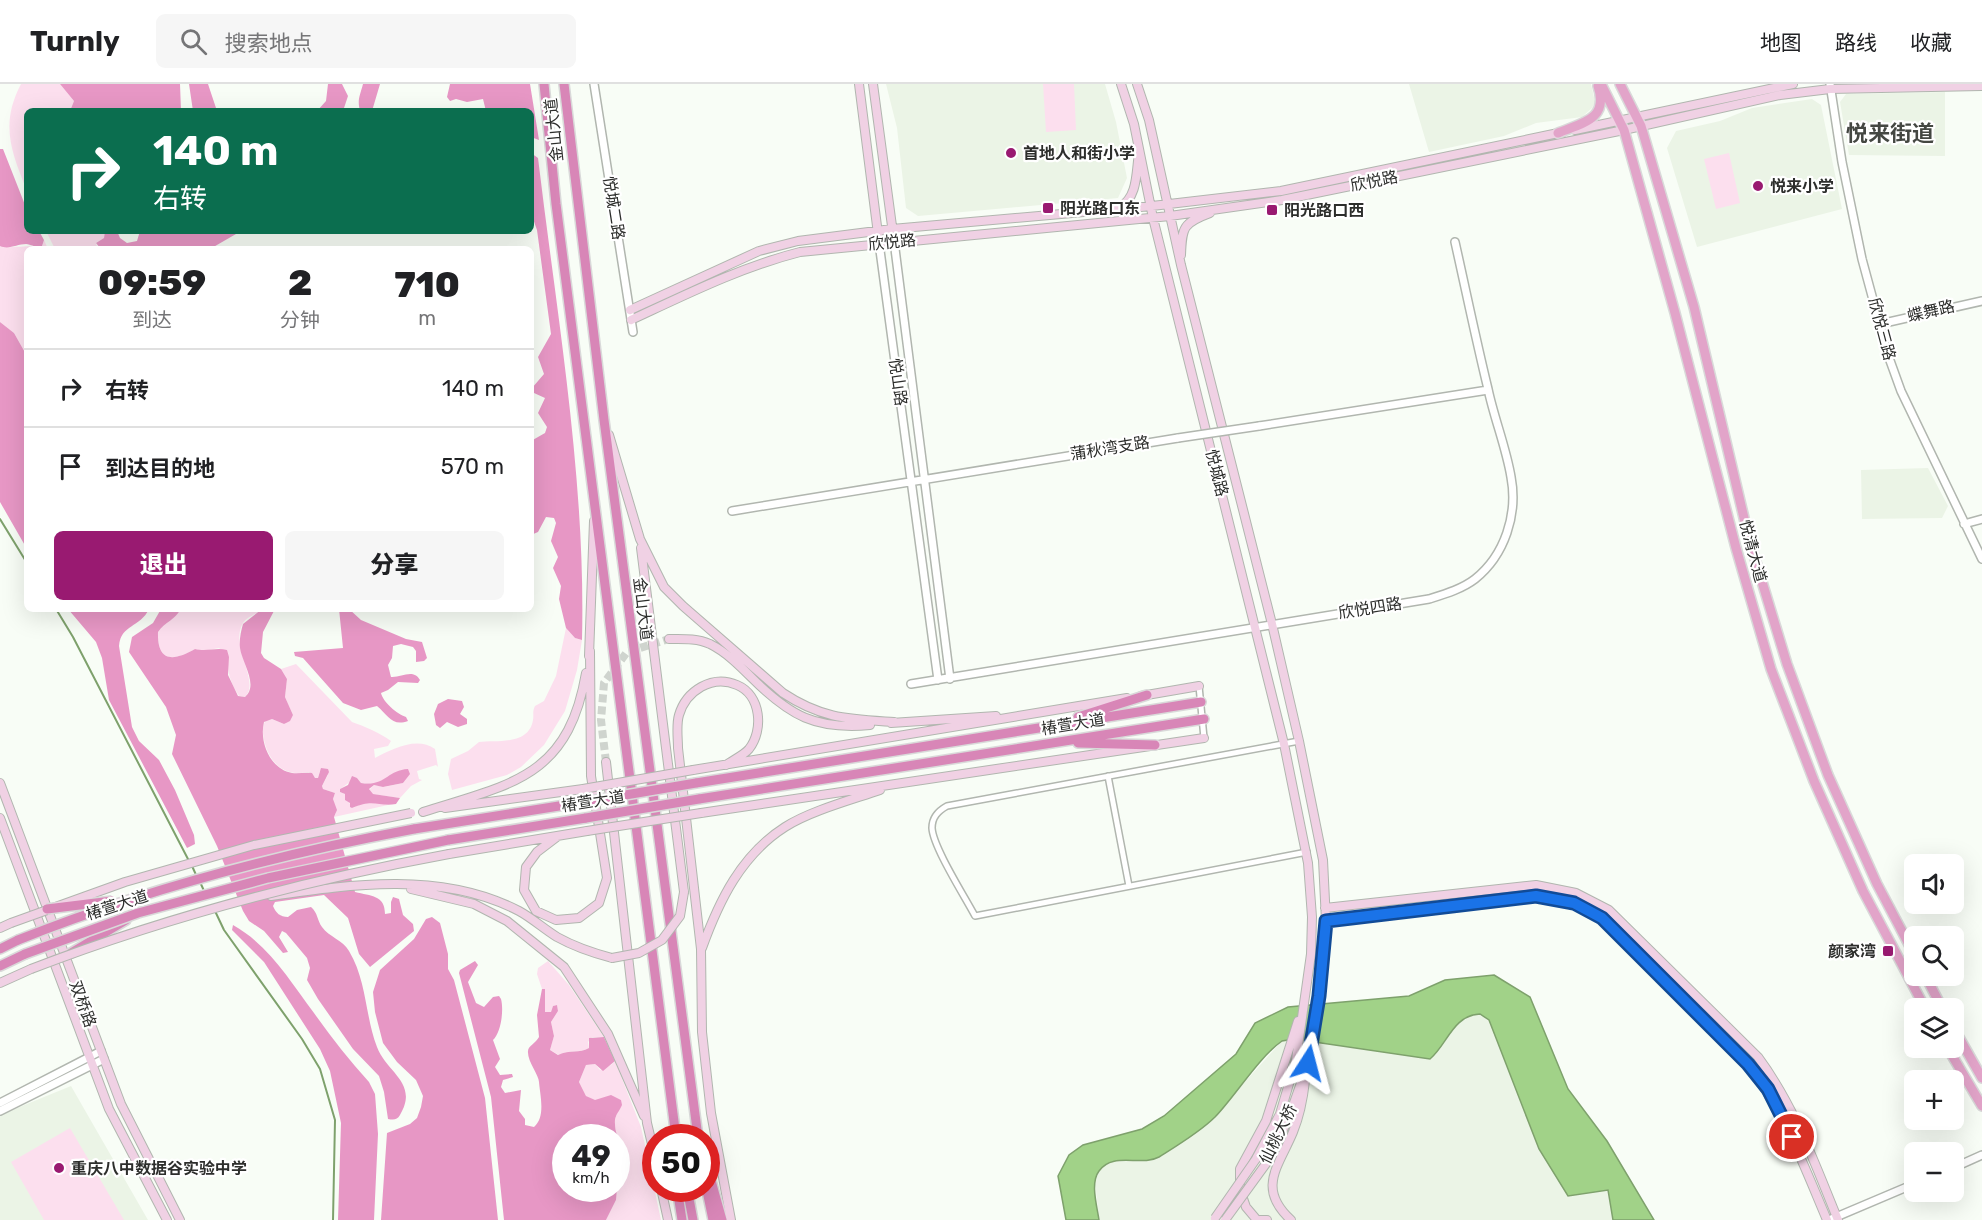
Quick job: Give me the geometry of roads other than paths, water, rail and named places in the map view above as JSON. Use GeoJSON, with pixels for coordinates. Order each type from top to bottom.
{"type":"FeatureCollection","features":[{"type":"Feature","properties":{"kind":"highway","name":"金山大道"},"geometry":{"type":"LineString","coordinates":[[544,84],[556,204],[673,1124]]}},
{"type":"Feature","properties":{"kind":"highway","name":"金山大道"},"geometry":{"type":"LineString","coordinates":[[564,84],[604,420],[696,1124]]}},
{"type":"Feature","properties":{"kind":"highway"},"geometry":{"type":"LineString","coordinates":[[1051,726],[1147,694]]}},
{"type":"Feature","properties":{"kind":"highway","name":"椿萱大道"},"geometry":{"type":"LineString","coordinates":[[0,949],[18,940],[132,899],[316,848],[414,829],[1201,702]]}},
{"type":"Feature","properties":{"kind":"highway","name":"椿萱大道"},"geometry":{"type":"LineString","coordinates":[[0,966],[25,954],[138,913],[268,878],[448,840],[1204,719]]}},
{"type":"Feature","properties":{"kind":"highway"},"geometry":{"type":"LineString","coordinates":[[1054,742],[1155,745]]}},
{"type":"Feature","properties":{"kind":"highway"},"geometry":{"type":"LineString","coordinates":[[47,909],[132,899]]}},
{"type":"Feature","properties":{"kind":"highway"},"geometry":{"type":"LineString","coordinates":[[66,955],[138,913]]}},
{"type":"Feature","properties":{"kind":"highway"},"geometry":{"type":"LineString","coordinates":[[679,1202],[682,1220]]}},
{"type":"Feature","properties":{"kind":"highway"},"geometry":{"type":"LineString","coordinates":[[690,1202],[693,1220]]}},
{"type":"Feature","properties":{"kind":"highway"},"geometry":{"type":"LineString","coordinates":[[709,1202],[712,1220]]}},
{"type":"Feature","properties":{"kind":"highway"},"geometry":{"type":"LineString","coordinates":[[717,1202],[722,1220]]}},
{"type":"Feature","properties":{"kind":"main road","name":"悦山路"},"geometry":{"type":"LineString","coordinates":[[859,84],[879,243]]}},
{"type":"Feature","properties":{"kind":"main road","name":"悦山路"},"geometry":{"type":"LineString","coordinates":[[873,84],[894,241]]}},
{"type":"Feature","properties":{"kind":"main road","name":"悦城路"},"geometry":{"type":"LineString","coordinates":[[1121,84],[1140,149],[1153,218],[1284,744],[1308,863]]}},
{"type":"Feature","properties":{"kind":"main road","name":"悦城路"},"geometry":{"type":"LineString","coordinates":[[1137,84],[1149,120],[1181,265],[1272,624],[1323,860]]}},
{"type":"Feature","properties":{"kind":"main road"},"geometry":{"type":"LineString","coordinates":[[1558,133],[1585,122],[1597,114],[1602,104],[1599,84]]}},
{"type":"Feature","properties":{"kind":"main road","name":"悦清大道"},"geometry":{"type":"LineString","coordinates":[[1599,84],[1621,120],[1624,130],[1675,313],[1736,548],[1771,669],[1814,781],[1863,891],[1920,998]]}},
{"type":"Feature","properties":{"kind":"main road","name":"悦清大道"},"geometry":{"type":"LineString","coordinates":[[1620,84],[1640,121],[1694,307],[1749,539],[1787,664],[1833,786],[1877,884],[1904,935]]}},
{"type":"Feature","properties":{"kind":"main road","name":"欣悦路"},"geometry":{"type":"LineString","coordinates":[[631,320],[762,262],[800,252],[894,241],[1153,218],[1282,200],[1624,130],[1640,121],[1793,84]]}},
{"type":"Feature","properties":{"kind":"main road","name":"欣悦路"},"geometry":{"type":"LineString","coordinates":[[630,310],[759,251],[798,241],[892,229],[1152,207],[1281,191],[1621,120],[1640,121],[1830,86],[1982,86]]}},
{"type":"Feature","properties":{"kind":"main road"},"geometry":{"type":"LineString","coordinates":[[1116,209],[1128,203],[1132,196],[1140,149]]}},
{"type":"Feature","properties":{"kind":"main road"},"geometry":{"type":"LineString","coordinates":[[1181,265],[1182,232],[1185,226],[1193,220],[1226,207]]}},
{"type":"Feature","properties":{"kind":"main road"},"geometry":{"type":"LineString","coordinates":[[246,900],[344,885],[435,886],[476,894],[519,911],[558,937],[589,952],[612,958],[639,953],[662,940],[680,916],[684,892],[640,539],[604,420]]}},
{"type":"Feature","properties":{"kind":"main road"},"geometry":{"type":"LineString","coordinates":[[558,836],[537,852],[526,867],[524,890],[536,911],[556,920],[579,918],[599,903],[607,878],[591,776],[590,651],[594,501]]}},
{"type":"Feature","properties":{"kind":"main road"},"geometry":{"type":"LineString","coordinates":[[640,539],[664,587],[682,606],[783,693],[801,705],[824,715],[894,723]]}},
{"type":"Feature","properties":{"kind":"main road"},"geometry":{"type":"LineString","coordinates":[[669,639],[695,639],[716,647],[736,662],[779,703],[800,717],[823,725],[849,727],[1028,715]]}},
{"type":"Feature","properties":{"kind":"main road"},"geometry":{"type":"LineString","coordinates":[[423,812],[507,785],[524,777],[552,754],[562,741],[578,708],[590,651]]}},
{"type":"Feature","properties":{"kind":"main road"},"geometry":{"type":"LineString","coordinates":[[726,765],[749,750],[760,726],[754,701],[738,685],[711,682],[689,694],[678,716],[678,748],[701,949],[702,1032],[711,1113],[731,1220]]}},
{"type":"Feature","properties":{"kind":"main road"},"geometry":{"type":"LineString","coordinates":[[0,928],[125,882],[254,845],[411,813],[583,789],[1199,686]]}},
{"type":"Feature","properties":{"kind":"main road"},"geometry":{"type":"LineString","coordinates":[[0,983],[66,955],[142,928],[381,866],[701,813],[1204,738]]}},
{"type":"Feature","properties":{"kind":"main road"},"geometry":{"type":"LineString","coordinates":[[606,762],[647,1123]]}},
{"type":"Feature","properties":{"kind":"main road","name":"双桥路"},"geometry":{"type":"LineString","coordinates":[[0,783],[129,1122],[180,1220]]}},
{"type":"Feature","properties":{"kind":"main road"},"geometry":{"type":"LineString","coordinates":[[701,949],[717,907],[744,863],[785,827],[834,806],[900,783]]}},
{"type":"Feature","properties":{"kind":"main road","name":"双桥路"},"geometry":{"type":"LineString","coordinates":[[0,818],[117,1128],[167,1220]]}},
{"type":"Feature","properties":{"kind":"main road","name":"仙桃大桥"},"geometry":{"type":"LineString","coordinates":[[1225,1220],[1268,1161],[1289,1117],[1308,1063],[1319,996],[1326,921],[1323,860]]}},
{"type":"Feature","properties":{"kind":"main road","name":"仙桃大桥"},"geometry":{"type":"LineString","coordinates":[[1214,1220],[1263,1149],[1280,1114],[1296,1060],[1311,954],[1312,917],[1308,863]]}},
{"type":"Feature","properties":{"kind":"main road"},"geometry":{"type":"LineString","coordinates":[[391,884],[474,904],[507,921],[564,968],[608,1034],[647,1123]]}},
{"type":"Feature","properties":{"kind":"main road"},"geometry":{"type":"LineString","coordinates":[[1325,908],[1536,885],[1576,893],[1609,910],[1758,1057],[1777,1083],[1793,1111],[1833,1219]]}},
{"type":"Feature","properties":{"kind":"main road"},"geometry":{"type":"LineString","coordinates":[[1326,921],[1536,896],[1574,903],[1602,918],[1748,1064],[1768,1089],[1833,1219]]}},
{"type":"Feature","properties":{"kind":"main road"},"geometry":{"type":"LineString","coordinates":[[1267,1220],[1258,1220],[1246,1206],[1240,1190],[1240,1169],[1266,1121],[1305,997]]}},
{"type":"Feature","properties":{"kind":"main road"},"geometry":{"type":"LineString","coordinates":[[1964,1046],[1982,1078]]}},
{"type":"Feature","properties":{"kind":"main road"},"geometry":{"type":"LineString","coordinates":[[1954,1058],[1982,1106]]}},
{"type":"Feature","properties":{"kind":"main road"},"geometry":{"type":"LineString","coordinates":[[1292,1220],[1280,1210],[1272,1187],[1273,1173],[1293,1133],[1301,1110],[1308,1063]]}},
{"type":"Feature","properties":{"kind":"main road"},"geometry":{"type":"LineString","coordinates":[[665,1202],[668,1220]]}},
{"type":"Feature","properties":{"kind":"street","name":"悦城二路"},"geometry":{"type":"LineString","coordinates":[[594,84],[633,332]]}},
{"type":"Feature","properties":{"kind":"street","name":"欣悦三路"},"geometry":{"type":"LineString","coordinates":[[1830,86],[1842,162],[1858,237],[1900,391],[1982,559]]}},
{"type":"Feature","properties":{"kind":"street","name":"悦山路"},"geometry":{"type":"LineString","coordinates":[[894,241],[950,678]]}},
{"type":"Feature","properties":{"kind":"street","name":"欣悦四路"},"geometry":{"type":"LineString","coordinates":[[911,684],[1429,599],[1454,591],[1474,580],[1488,567],[1507,534],[1513,495],[1511,477],[1488,390],[1455,242]]}},
{"type":"Feature","properties":{"kind":"street","name":"悦山路"},"geometry":{"type":"LineString","coordinates":[[879,243],[938,680]]}},
{"type":"Feature","properties":{"kind":"street","name":"蝶舞路"},"geometry":{"type":"LineString","coordinates":[[1880,324],[1982,301]]}},
{"type":"Feature","properties":{"kind":"street","name":"蒲秋湾支路"},"geometry":{"type":"LineString","coordinates":[[732,511],[923,478],[1488,390]]}},
{"type":"Feature","properties":{"kind":"street"},"geometry":{"type":"LineString","coordinates":[[1964,524],[1982,519]]}},
{"type":"Feature","properties":{"kind":"street"},"geometry":{"type":"LineString","coordinates":[[1199,686],[1204,719],[1204,738]]}},
{"type":"Feature","properties":{"kind":"street"},"geometry":{"type":"LineString","coordinates":[[1299,741],[946,806],[934,819],[933,836],[975,916],[1306,852]]}},
{"type":"Feature","properties":{"kind":"street"},"geometry":{"type":"LineString","coordinates":[[1108,776],[1129,886]]}},
{"type":"Feature","properties":{"kind":"street"},"geometry":{"type":"LineString","coordinates":[[0,1103],[102,1055]]}},
{"type":"Feature","properties":{"kind":"street"},"geometry":{"type":"LineString","coordinates":[[0,1111],[91,1060]]}},
{"type":"Feature","properties":{"kind":"street"},"geometry":{"type":"LineString","coordinates":[[1964,1163],[1982,1155]]}},
{"type":"Feature","properties":{"kind":"street"},"geometry":{"type":"LineString","coordinates":[[1833,1219],[1904,1188]]}},
{"type":"Feature","properties":{"kind":"waterway"},"geometry":{"type":"LineString","coordinates":[[0,519],[24,558]]}},
{"type":"Feature","properties":{"kind":"waterway"},"geometry":{"type":"LineString","coordinates":[[58,612],[189,861]]}},
{"type":"Feature","properties":{"kind":"waterway"},"geometry":{"type":"LineString","coordinates":[[192,866],[197,877]]}},
{"type":"Feature","properties":{"kind":"waterway"},"geometry":{"type":"LineString","coordinates":[[200,882],[205,893]]}},
{"type":"Feature","properties":{"kind":"waterway"},"geometry":{"type":"LineString","coordinates":[[215,911],[224,930],[302,1039],[320,1069],[335,1120],[333,1220]]}},
{"type":"Feature","properties":{"kind":"tunnel"},"geometry":{"type":"LineString","coordinates":[[606,762],[601,720],[604,683],[627,652],[669,639]]}},
{"type":"Feature","properties":{"kind":"place","name":"首地人和街小学"},"geometry":{"type":"Point","coordinates":[1011,153]}},
{"type":"Feature","properties":{"kind":"place","name":"悦来小学"},"geometry":{"type":"Point","coordinates":[1758,186]}},
{"type":"Feature","properties":{"kind":"place","name":"阳光路口东"},"geometry":{"type":"Point","coordinates":[1048,208]}},
{"type":"Feature","properties":{"kind":"place","name":"阳光路口西"},"geometry":{"type":"Point","coordinates":[1272,210]}},
{"type":"Feature","properties":{"kind":"place","name":"颜家湾"},"geometry":{"type":"Point","coordinates":[1888,951]}},
{"type":"Feature","properties":{"kind":"place","name":"重庆八中数据谷实验中学"},"geometry":{"type":"Point","coordinates":[59,1168]}},
{"type":"Feature","properties":{"kind":"district","name":"悦来街道"},"geometry":{"type":"Point","coordinates":[1890,133]}}]}
